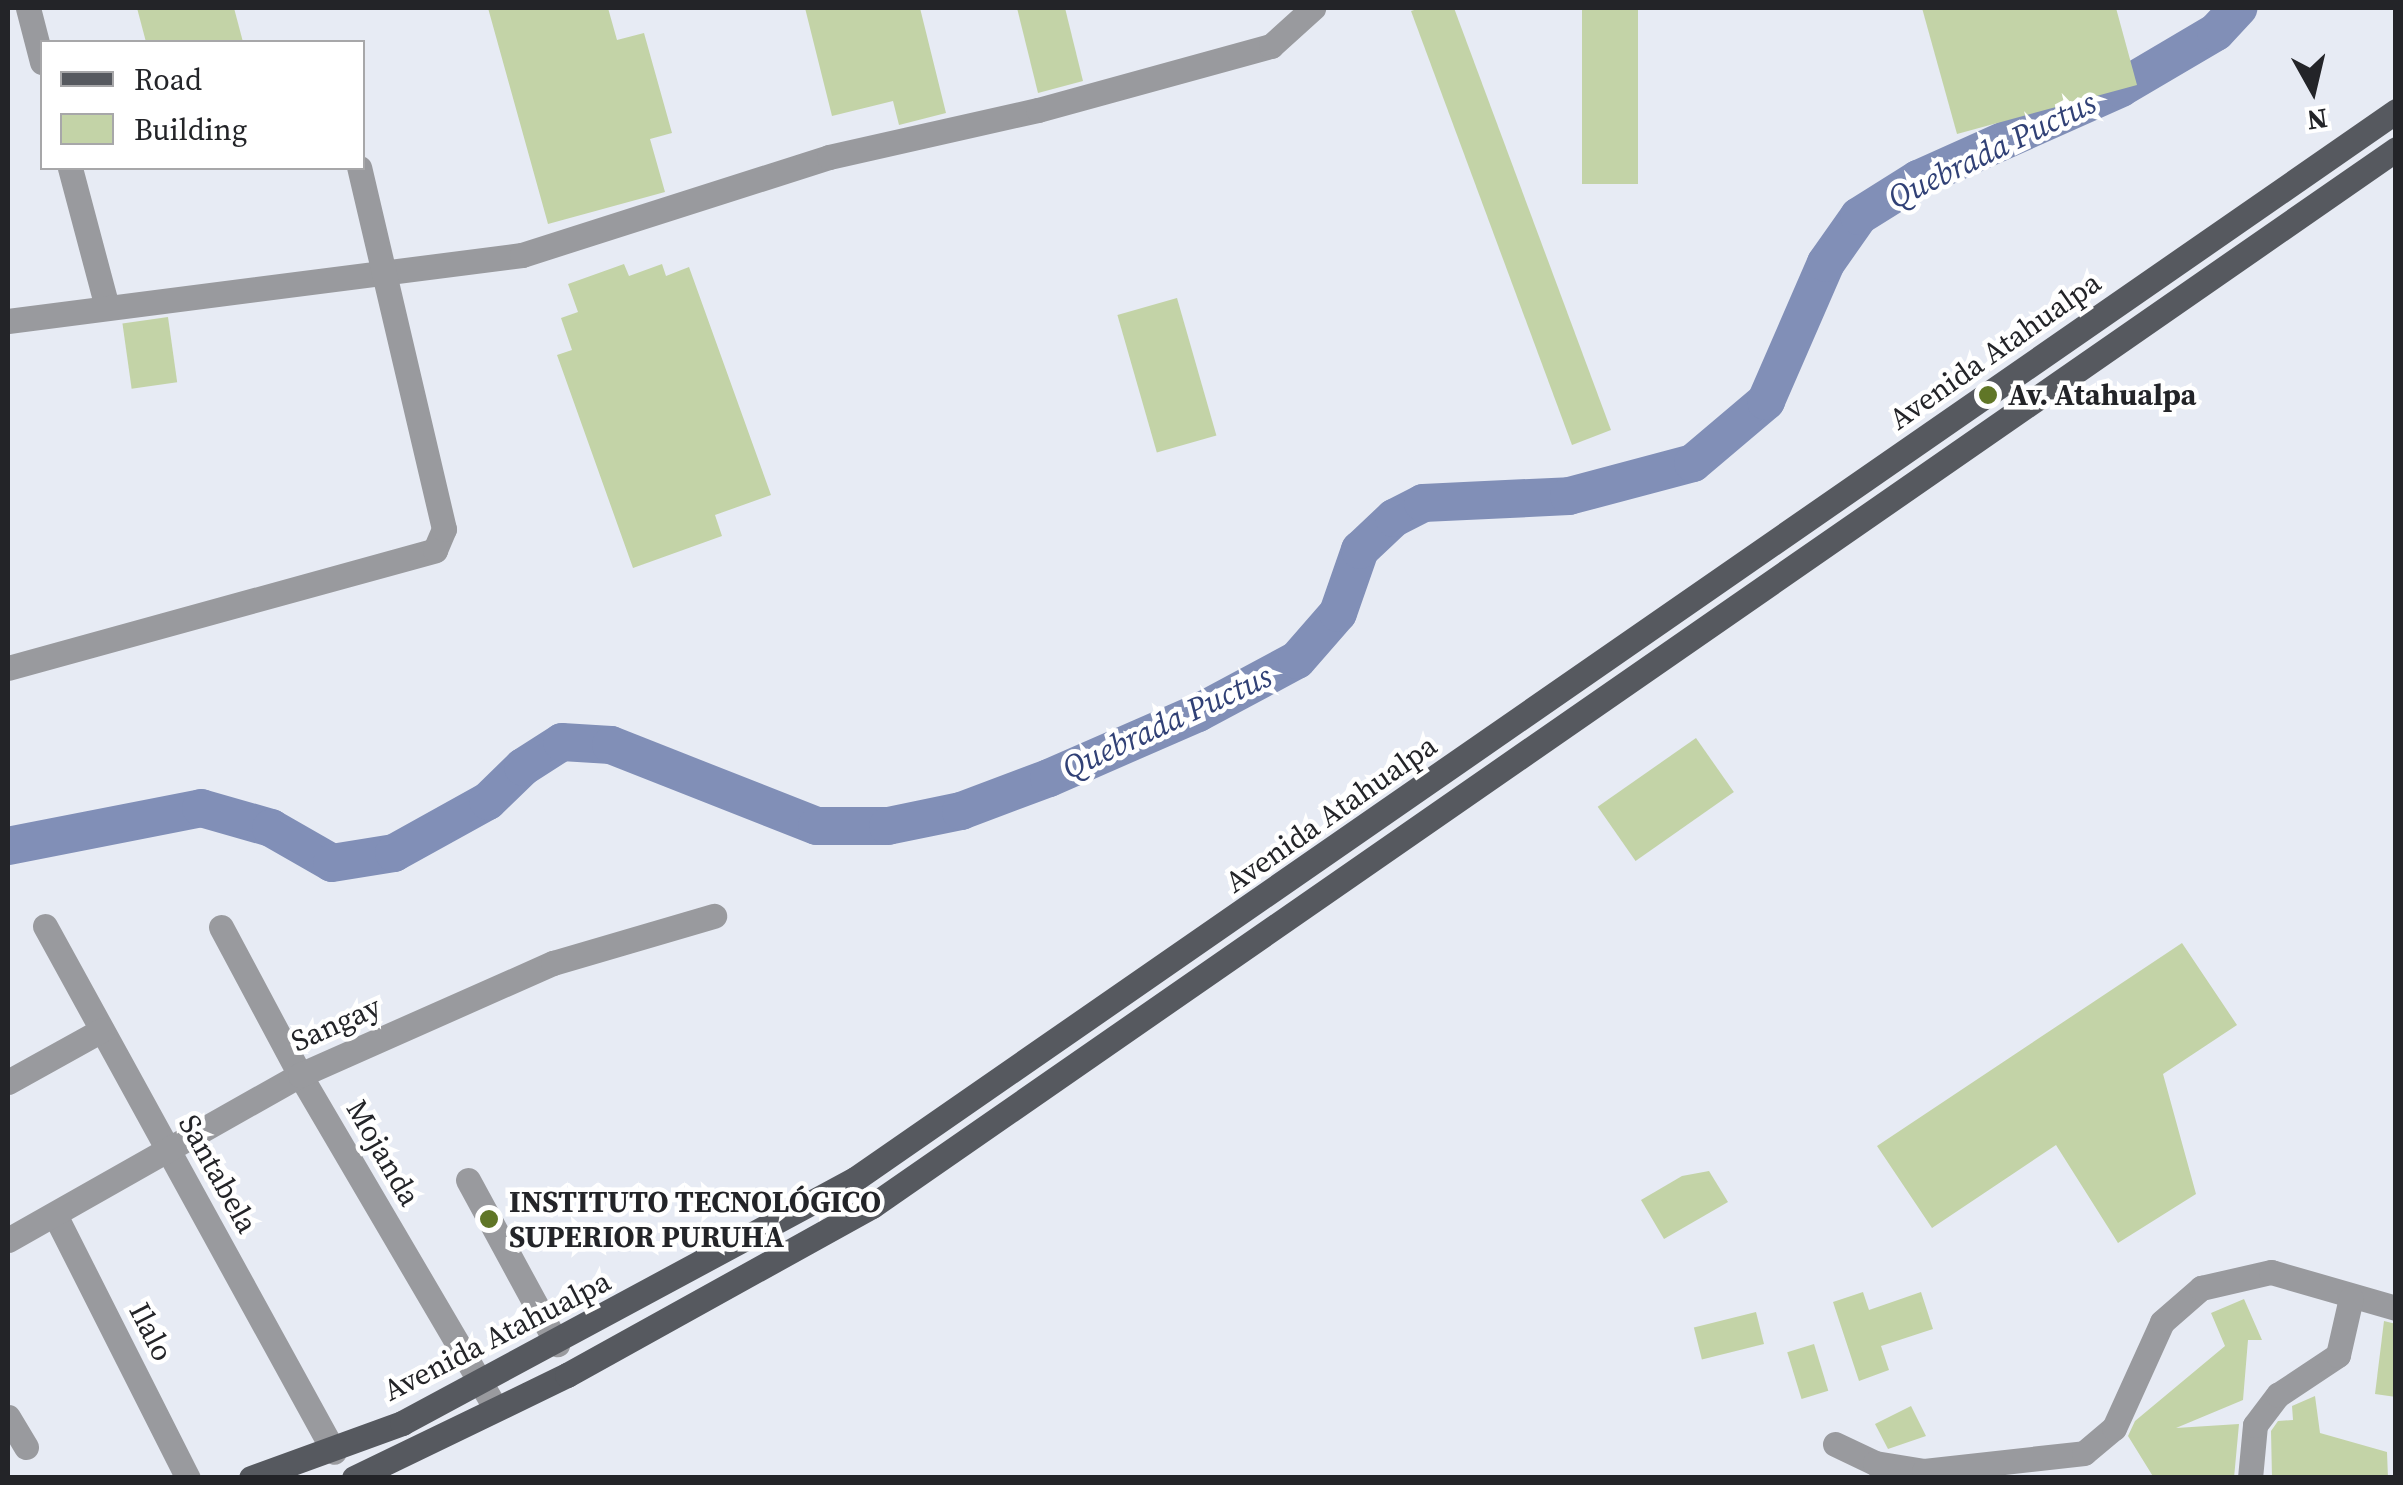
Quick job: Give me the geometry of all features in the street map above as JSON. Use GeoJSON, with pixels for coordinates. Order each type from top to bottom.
{"type":"FeatureCollection","features":[{"type":"Feature","properties":{"kind":"main road","name":"Avenida Atahualpa"},"geometry":{"type":"LineString","coordinates":[[251,1478],[334,1452],[557,1344],[855,1179],[1267,898],[2396,112]]}},
{"type":"Feature","properties":{"kind":"main road"},"geometry":{"type":"LineString","coordinates":[[354,1478],[496,1408],[872,1206],[2396,150]]}},
{"type":"Feature","properties":{"kind":"main road"},"geometry":{"type":"LineString","coordinates":[[1976,403],[1994,429]]}},
{"type":"Feature","properties":{"kind":"main road"},"geometry":{"type":"LineString","coordinates":[[1506,731],[1524,757]]}},
{"type":"Feature","properties":{"kind":"main road"},"geometry":{"type":"LineString","coordinates":[[1267,898],[1285,923]]}},
{"type":"Feature","properties":{"kind":"main road"},"geometry":{"type":"LineString","coordinates":[[989,1089],[1007,1114]]}},
{"type":"Feature","properties":{"kind":"main road"},"geometry":{"type":"LineString","coordinates":[[748,1238],[764,1265]]}},
{"type":"Feature","properties":{"kind":"street"},"geometry":{"type":"LineString","coordinates":[[28,8],[40,54]]}},
{"type":"Feature","properties":{"kind":"street"},"geometry":{"type":"LineString","coordinates":[[8,320],[106,303],[382,276],[522,255],[829,157],[1038,110],[1271,46],[1312,8]]}},
{"type":"Feature","properties":{"kind":"street"},"geometry":{"type":"LineString","coordinates":[[71,170],[106,303]]}},
{"type":"Feature","properties":{"kind":"street"},"geometry":{"type":"LineString","coordinates":[[8,668],[436,550],[444,529],[359,170]]}},
{"type":"Feature","properties":{"kind":"street","name":"Sangay"},"geometry":{"type":"LineString","coordinates":[[8,1240],[300,1075],[552,963],[714,916]]}},
{"type":"Feature","properties":{"kind":"street","name":"Santabela"},"geometry":{"type":"LineString","coordinates":[[45,926],[334,1452]]}},
{"type":"Feature","properties":{"kind":"street","name":"Mojanda"},"geometry":{"type":"LineString","coordinates":[[221,927],[300,1075],[496,1408]]}},
{"type":"Feature","properties":{"kind":"street"},"geometry":{"type":"LineString","coordinates":[[8,1082],[102,1030]]}},
{"type":"Feature","properties":{"kind":"street"},"geometry":{"type":"LineString","coordinates":[[468,1180],[557,1344]]}},
{"type":"Feature","properties":{"kind":"street","name":"Ilalo"},"geometry":{"type":"LineString","coordinates":[[55,1216],[188,1478]]}},
{"type":"Feature","properties":{"kind":"street"},"geometry":{"type":"LineString","coordinates":[[1835,1444],[1875,1463],[1924,1471],[2084,1453],[2114,1428],[2162,1322],[2202,1288],[2272,1272],[2396,1308]]}},
{"type":"Feature","properties":{"kind":"street"},"geometry":{"type":"LineString","coordinates":[[2250,1478],[2255,1425],[2278,1395],[2338,1355],[2351,1298]]}},
{"type":"Feature","properties":{"kind":"street"},"geometry":{"type":"LineString","coordinates":[[8,1418],[26,1447]]}},
{"type":"Feature","properties":{"kind":"building"},"geometry":{"type":"Polygon","coordinates":[[[137,8],[234,8],[242,40],[145,40],[137,8]]]}},
{"type":"Feature","properties":{"kind":"building"},"geometry":{"type":"Polygon","coordinates":[[[488,8],[608,8],[617,40],[644,33],[672,133],[650,139],[665,192],[548,224],[488,8]]]}},
{"type":"Feature","properties":{"kind":"building"},"geometry":{"type":"Polygon","coordinates":[[[805,8],[920,8],[946,113],[899,125],[893,101],[832,116],[805,8]]]}},
{"type":"Feature","properties":{"kind":"building"},"geometry":{"type":"Polygon","coordinates":[[[1017,8],[1065,8],[1083,81],[1038,93],[1017,8]]]}},
{"type":"Feature","properties":{"kind":"building"},"geometry":{"type":"Polygon","coordinates":[[[1454,8],[1611,430],[1572,445],[1411,11],[1454,8]]]}},
{"type":"Feature","properties":{"kind":"building"},"geometry":{"type":"Polygon","coordinates":[[[1582,8],[1638,8],[1638,184],[1582,184],[1582,8]]]}},
{"type":"Feature","properties":{"kind":"building"},"geometry":{"type":"Polygon","coordinates":[[[1922,8],[2116,8],[2137,85],[1957,134],[1922,8]]]}},
{"type":"Feature","properties":{"kind":"building"},"geometry":{"type":"Polygon","coordinates":[[[624,264],[629,276],[662,264],[666,276],[689,267],[771,495],[715,515],[722,536],[633,568],[557,355],[572,350],[561,318],[578,312],[568,284],[624,264]]]}},
{"type":"Feature","properties":{"kind":"building"},"geometry":{"type":"Polygon","coordinates":[[[1177,298],[1216,435],[1157,453],[1117,315],[1177,298]]]}},
{"type":"Feature","properties":{"kind":"building"},"geometry":{"type":"Polygon","coordinates":[[[168,317],[177,382],[132,389],[122,323],[168,317]]]}},
{"type":"Feature","properties":{"kind":"building"},"geometry":{"type":"Polygon","coordinates":[[[1696,738],[1734,792],[1636,861],[1598,807],[1696,738]]]}},
{"type":"Feature","properties":{"kind":"building"},"geometry":{"type":"Polygon","coordinates":[[[2182,943],[2237,1025],[2163,1074],[2196,1194],[2118,1243],[2056,1145],[1932,1228],[1877,1146],[2182,943]]]}},
{"type":"Feature","properties":{"kind":"building"},"geometry":{"type":"Polygon","coordinates":[[[1709,1171],[1728,1202],[1664,1239],[1641,1200],[1682,1176],[1709,1171]]]}},
{"type":"Feature","properties":{"kind":"building"},"geometry":{"type":"Polygon","coordinates":[[[1863,1292],[1869,1310],[1921,1292],[1933,1329],[1881,1346],[1889,1370],[1859,1381],[1833,1302],[1863,1292]]]}},
{"type":"Feature","properties":{"kind":"building"},"geometry":{"type":"Polygon","coordinates":[[[2244,1299],[2262,1340],[2248,1340],[2243,1400],[2176,1428],[2239,1424],[2234,1478],[2154,1478],[2128,1436],[2135,1421],[2225,1346],[2211,1313],[2244,1299]]]}},
{"type":"Feature","properties":{"kind":"building"},"geometry":{"type":"Polygon","coordinates":[[[1756,1312],[1764,1344],[1702,1360],[1694,1327],[1756,1312]]]}},
{"type":"Feature","properties":{"kind":"building"},"geometry":{"type":"Polygon","coordinates":[[[2384,1321],[2396,1324],[2396,1397],[2375,1394],[2384,1321]]]}},
{"type":"Feature","properties":{"kind":"building"},"geometry":{"type":"Polygon","coordinates":[[[1814,1344],[1828,1391],[1802,1399],[1787,1352],[1814,1344]]]}},
{"type":"Feature","properties":{"kind":"building"},"geometry":{"type":"Polygon","coordinates":[[[2315,1396],[2320,1433],[2387,1452],[2388,1478],[2272,1478],[2271,1431],[2278,1421],[2293,1420],[2292,1406],[2315,1396]]]}},
{"type":"Feature","properties":{"kind":"building"},"geometry":{"type":"Polygon","coordinates":[[[1911,1406],[1926,1436],[1888,1449],[1875,1424],[1911,1406]]]}},
{"type":"Feature","properties":{"kind":"waterway","name":"Quebrada Puctus"},"geometry":{"type":"LineString","coordinates":[[8,846],[201,808],[271,828],[332,863],[394,853],[488,801],[523,767],[562,742],[611,745],[817,826],[888,826],[961,811],[1049,778],[1198,713],[1297,660],[1338,613],[1360,550],[1394,518],[1423,503],[1569,496],[1693,463],[1766,401],[1826,263],[1859,216],[1918,179],[2121,88],[2216,32],[2238,8]]}},
{"type":"Feature","properties":{"kind":"place","name":"Av. Atahualpa"},"geometry":{"type":"Point","coordinates":[1988,395]}},
{"type":"Feature","properties":{"kind":"place","name":"INSTITUTO TECNOLÓGICO SUPERIOR PURUHA"},"geometry":{"type":"Point","coordinates":[489,1219]}}]}
